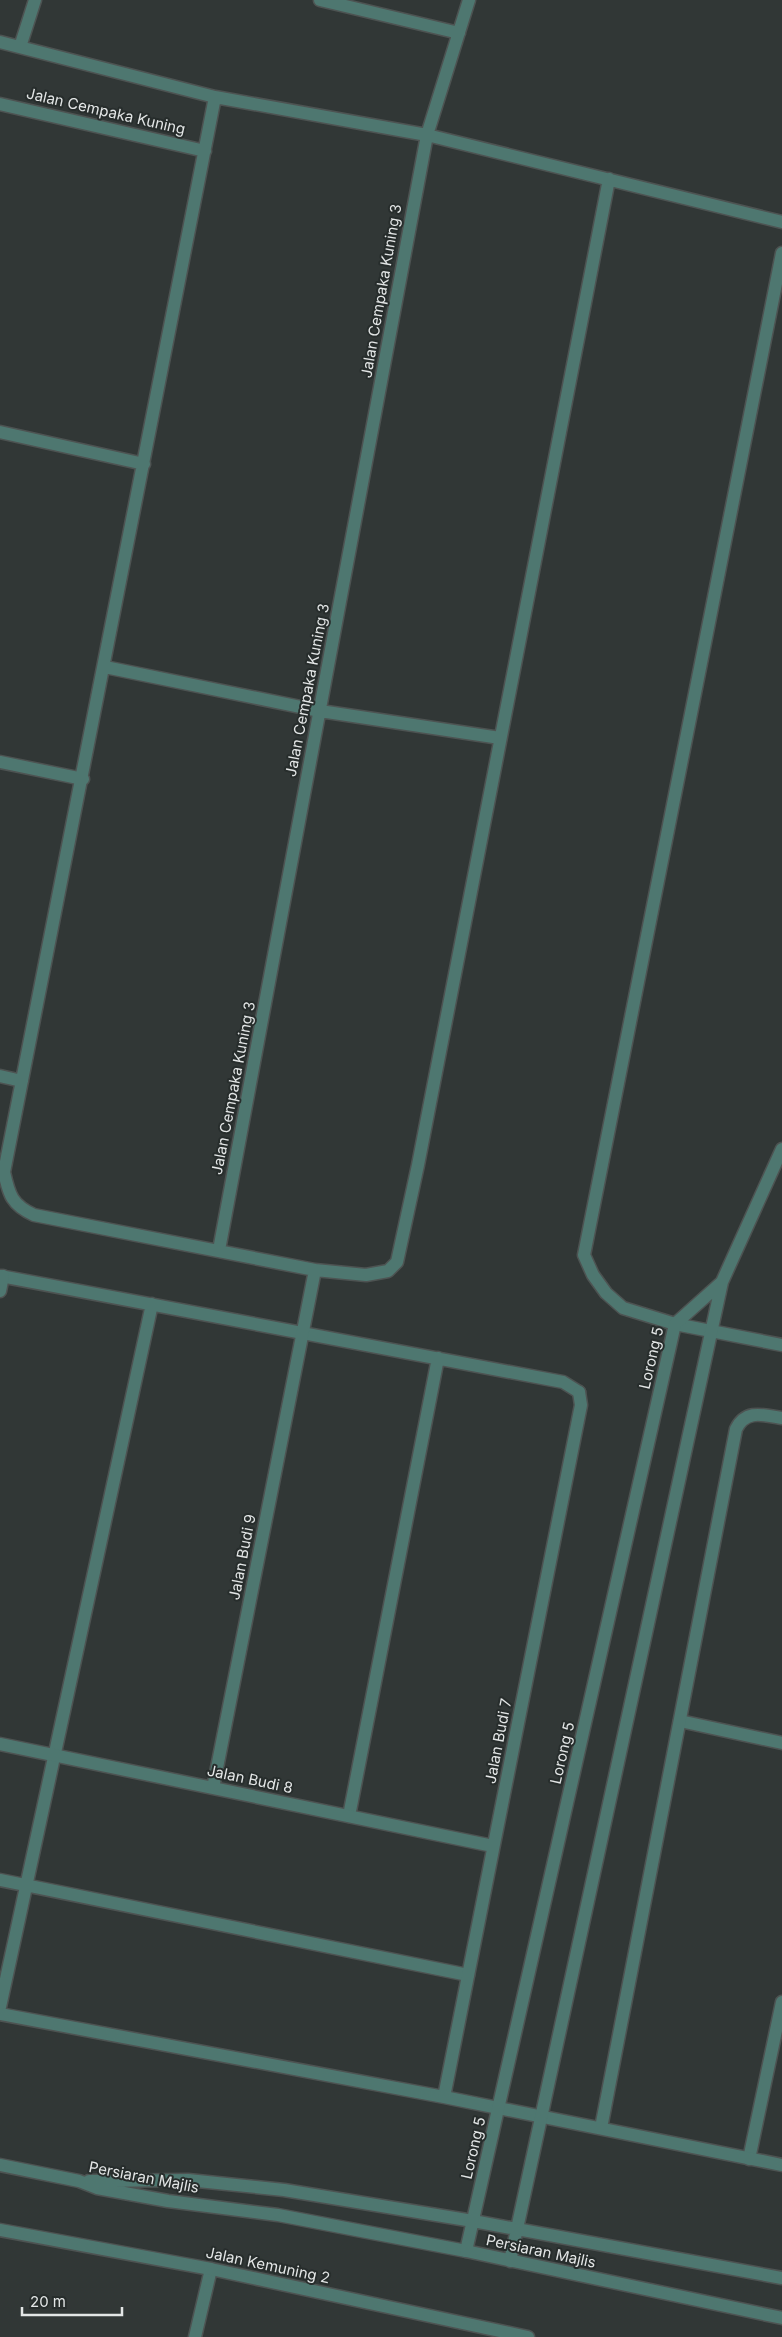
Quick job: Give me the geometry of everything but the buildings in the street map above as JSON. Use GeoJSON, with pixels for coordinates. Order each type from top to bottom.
{"type":"FeatureCollection","features":[{"type":"Feature","properties":{"kind":"street"},"geometry":{"type":"LineString","coordinates":[[20,47],[35,0]]}},
{"type":"Feature","properties":{"kind":"street"},"geometry":{"type":"LineString","coordinates":[[320,0],[459,34]]}},
{"type":"Feature","properties":{"kind":"street","name":"Jalan Cempaka Kuning 3"},"geometry":{"type":"LineString","coordinates":[[219,1250],[427,135],[469,0]]}},
{"type":"Feature","properties":{"kind":"street"},"geometry":{"type":"LineString","coordinates":[[0,42],[215,97],[427,135],[782,222]]}},
{"type":"Feature","properties":{"kind":"street"},"geometry":{"type":"LineString","coordinates":[[215,97],[105,667],[4,1172],[8,1190],[20,1209],[34,1215],[315,1270],[366,1275],[388,1271],[397,1262],[418,1165],[609,179]]}},
{"type":"Feature","properties":{"kind":"street","name":"Jalan Cempaka Kuning"},"geometry":{"type":"LineString","coordinates":[[0,104],[205,150]]}},
{"type":"Feature","properties":{"kind":"street"},"geometry":{"type":"LineString","coordinates":[[782,253],[584,1255],[593,1275],[606,1293],[623,1308],[675,1324],[782,1345]]}},
{"type":"Feature","properties":{"kind":"street"},"geometry":{"type":"LineString","coordinates":[[0,432],[144,464]]}},
{"type":"Feature","properties":{"kind":"street"},"geometry":{"type":"LineString","coordinates":[[105,667],[320,711],[500,738]]}},
{"type":"Feature","properties":{"kind":"street"},"geometry":{"type":"LineString","coordinates":[[0,762],[83,779]]}},
{"type":"Feature","properties":{"kind":"street"},"geometry":{"type":"LineString","coordinates":[[0,1076],[22,1081]]}},
{"type":"Feature","properties":{"kind":"street","name":"Lorong 5"},"geometry":{"type":"LineString","coordinates":[[510,2261],[722,1282],[778,1167],[782,1149]]}},
{"type":"Feature","properties":{"kind":"street","name":"Jalan Budi 9"},"geometry":{"type":"LineString","coordinates":[[213,1788],[315,1270]]}},
{"type":"Feature","properties":{"kind":"street"},"geometry":{"type":"LineString","coordinates":[[0,1290],[1,1276],[438,1358],[348,1816]]}},
{"type":"Feature","properties":{"kind":"street","name":"Lorong 5"},"geometry":{"type":"LineString","coordinates":[[466,2251],[675,1324],[722,1282]]}},
{"type":"Feature","properties":{"kind":"street"},"geometry":{"type":"LineString","coordinates":[[0,2007],[152,1304]]}},
{"type":"Feature","properties":{"kind":"street","name":"Jalan Budi 7"},"geometry":{"type":"LineString","coordinates":[[438,1358],[563,1382],[579,1392],[581,1405],[444,2097]]}},
{"type":"Feature","properties":{"kind":"street"},"geometry":{"type":"LineString","coordinates":[[601,2128],[736,1429],[745,1416],[752,1414],[782,1418]]}},
{"type":"Feature","properties":{"kind":"street"},"geometry":{"type":"LineString","coordinates":[[680,1722],[782,1743]]}},
{"type":"Feature","properties":{"kind":"street","name":"Jalan Budi 8"},"geometry":{"type":"LineString","coordinates":[[0,1744],[493,1846]]}},
{"type":"Feature","properties":{"kind":"street"},"geometry":{"type":"LineString","coordinates":[[0,1880],[468,1975]]}},
{"type":"Feature","properties":{"kind":"street"},"geometry":{"type":"LineString","coordinates":[[749,2159],[782,2002]]}},
{"type":"Feature","properties":{"kind":"street"},"geometry":{"type":"LineString","coordinates":[[0,2014],[542,2116],[782,2166]]}},
{"type":"Feature","properties":{"kind":"street"},"geometry":{"type":"LineString","coordinates":[[0,2165],[79,2181]]}},
{"type":"Feature","properties":{"kind":"street","name":"Persiaran Majlis"},"geometry":{"type":"LineString","coordinates":[[79,2181],[188,2180],[284,2190],[473,2221],[517,2231],[782,2278]]}},
{"type":"Feature","properties":{"kind":"street","name":"Persiaran Majlis"},"geometry":{"type":"LineString","coordinates":[[79,2181],[97,2188],[168,2201],[278,2215],[466,2251],[782,2318]]}},
{"type":"Feature","properties":{"kind":"street","name":"Jalan Kemuning 2"},"geometry":{"type":"LineString","coordinates":[[0,2230],[211,2269],[528,2337]]}},
{"type":"Feature","properties":{"kind":"street"},"geometry":{"type":"LineString","coordinates":[[195,2337],[211,2269]]}}]}
